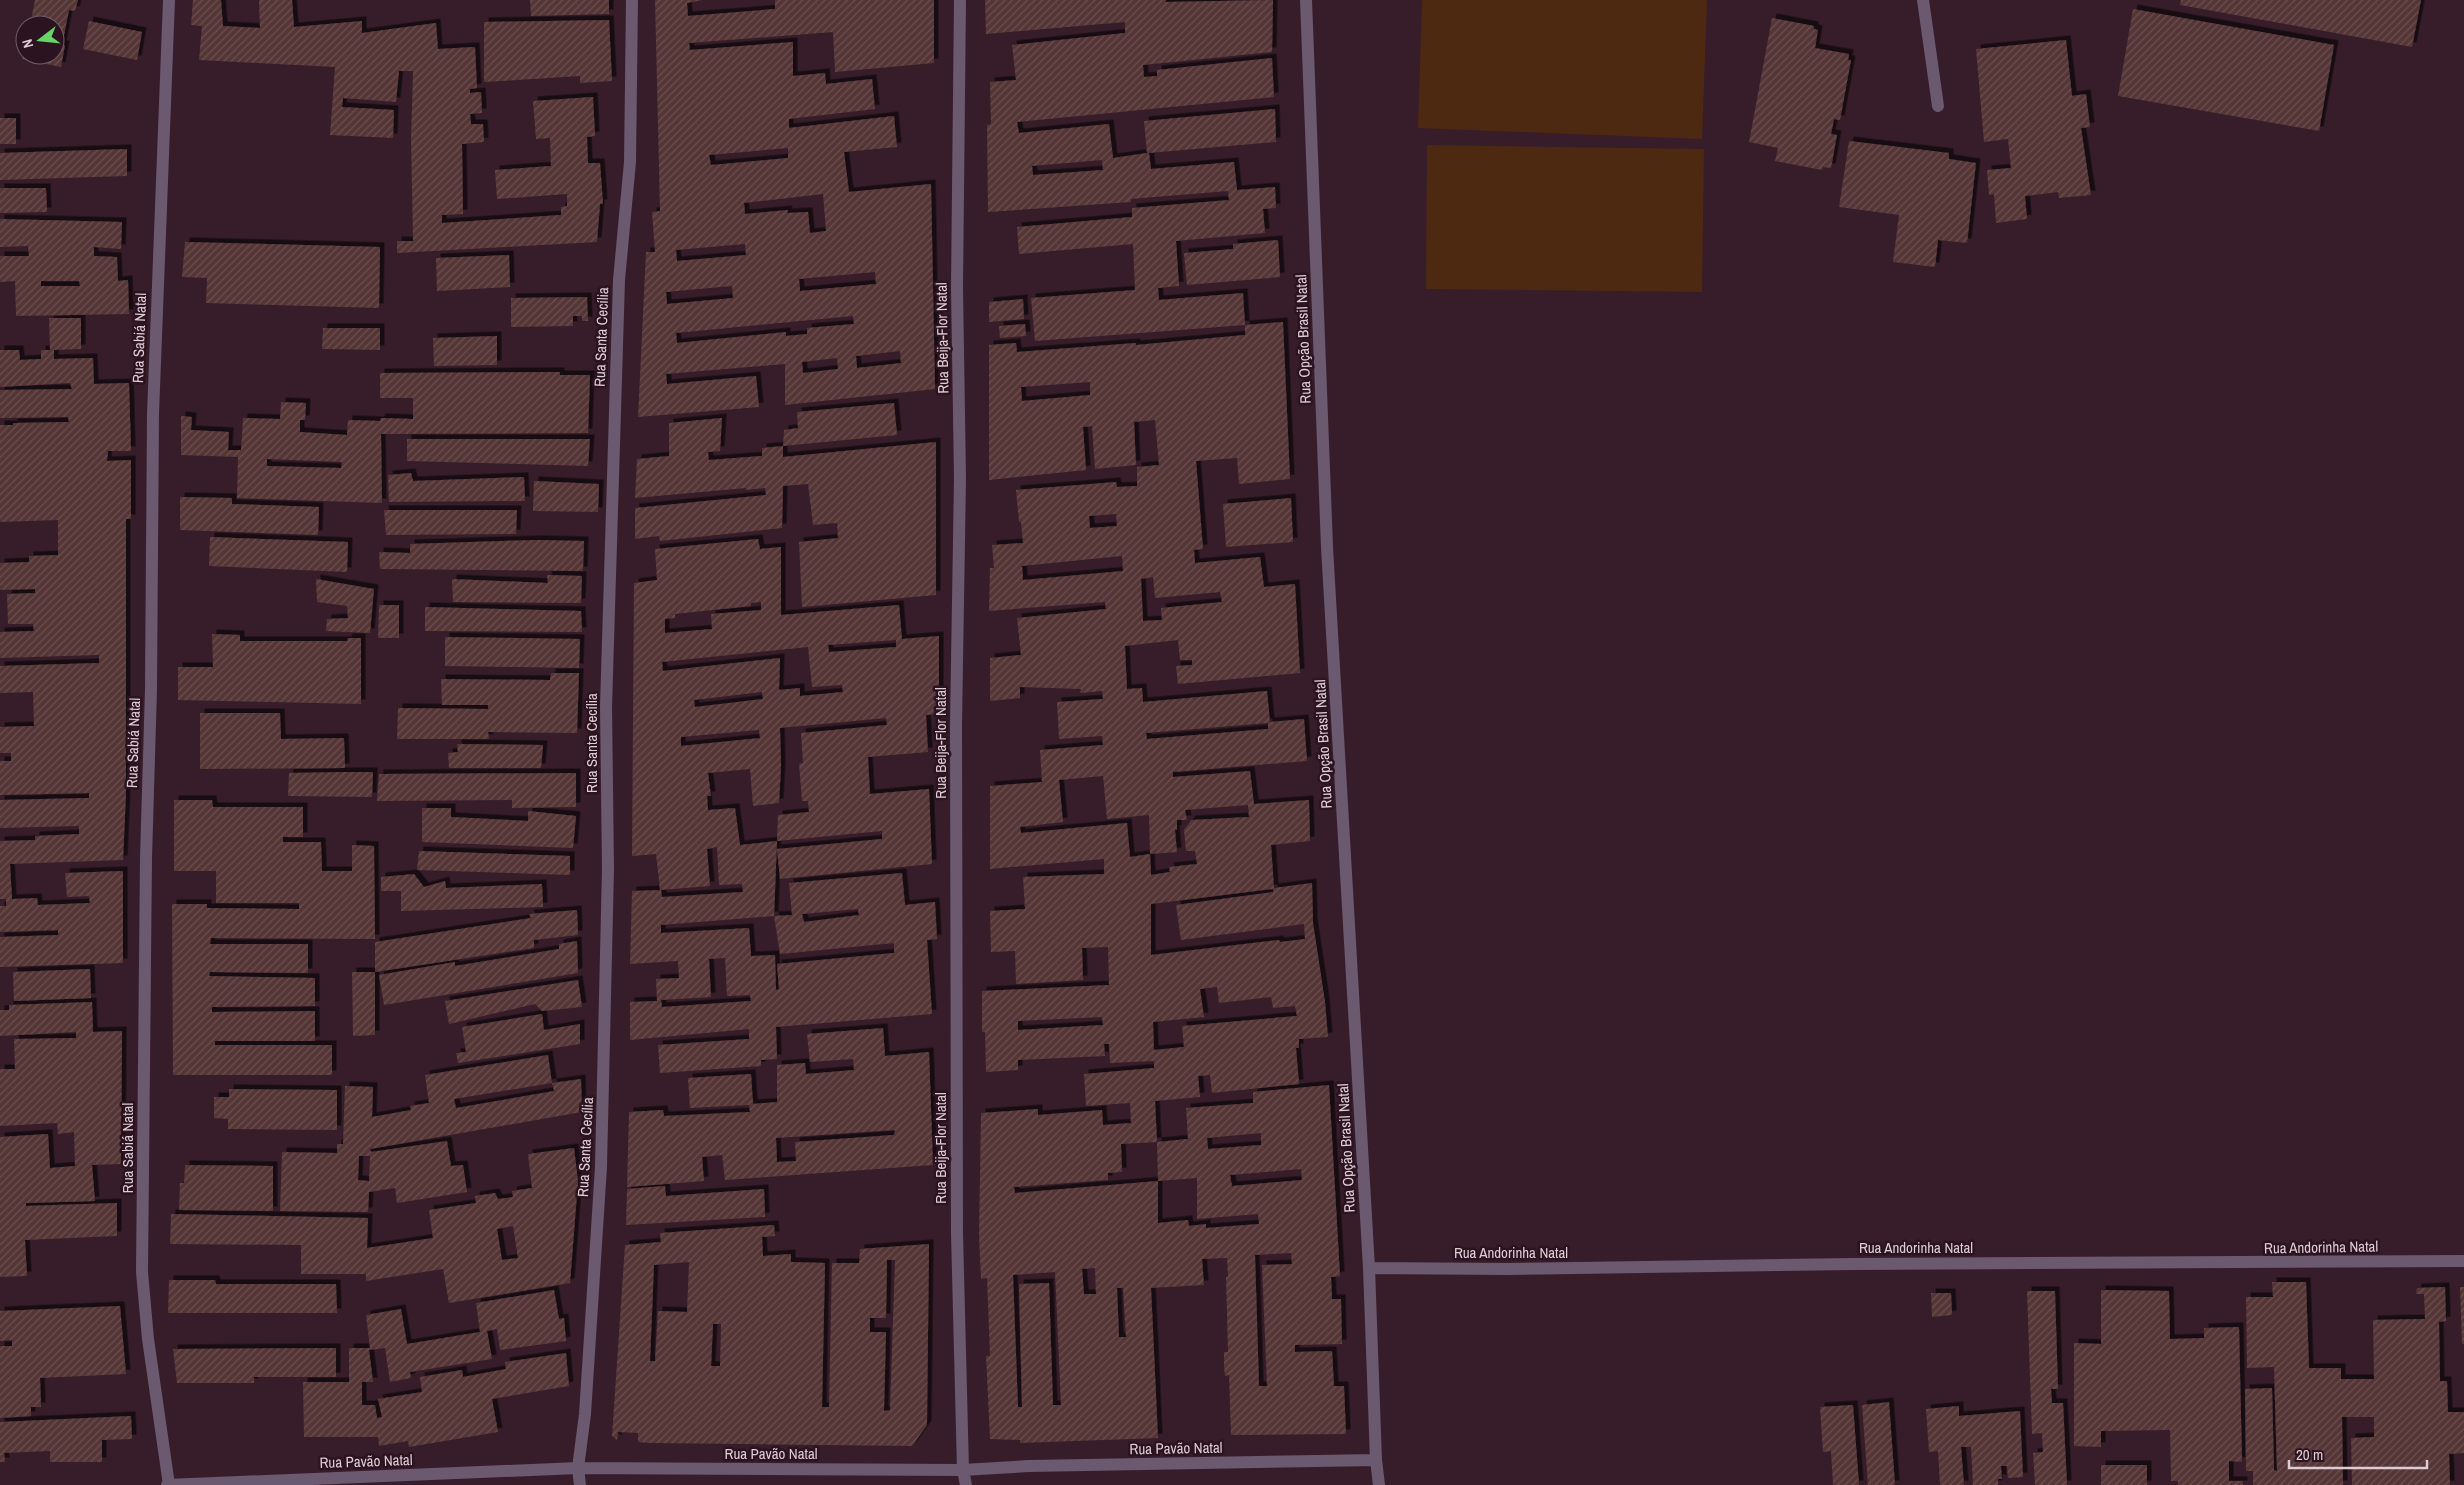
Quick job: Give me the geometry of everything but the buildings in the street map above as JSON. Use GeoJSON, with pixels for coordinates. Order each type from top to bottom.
{"type":"FeatureCollection","features":[{"type":"Feature","properties":{"kind":"street","name":"Rua Sabiá Natal"},"geometry":{"type":"LineString","coordinates":[[168,1485],[148,1339],[142,1272],[146,858],[151,689],[152,414],[169,0]]}},
{"type":"Feature","properties":{"kind":"street","name":"Rua Santa Cecília"},"geometry":{"type":"LineString","coordinates":[[580,1485],[578,1468],[585,1414],[601,1157],[608,869],[606,697],[619,280],[630,162],[632,0]]}},
{"type":"Feature","properties":{"kind":"street","name":"Rua Beija-Flor Natal"},"geometry":{"type":"LineString","coordinates":[[960,0],[957,287],[960,478],[956,724],[956,1233],[963,1470],[966,1485]]}},
{"type":"Feature","properties":{"kind":"street","name":"Rua Opção Brasil Natal"},"geometry":{"type":"LineString","coordinates":[[1306,0],[1327,547],[1369,1268],[1376,1460],[1379,1485]]}},
{"type":"Feature","properties":{"kind":"street"},"geometry":{"type":"LineString","coordinates":[[1923,0],[1938,106]]}},
{"type":"Feature","properties":{"kind":"street","name":"Rua Andorinha Natal"},"geometry":{"type":"LineString","coordinates":[[1369,1268],[1509,1270],[1853,1264],[2464,1261]]}},
{"type":"Feature","properties":{"kind":"street","name":"Rua Pavão Natal"},"geometry":{"type":"LineString","coordinates":[[168,1485],[578,1468],[963,1470],[1029,1466],[1376,1460]]}},
{"type":"Feature","properties":{"kind":"shaded area"},"geometry":{"type":"Polygon","coordinates":[[[1422,0],[1707,0],[1702,139],[1418,128],[1422,0]]]}},
{"type":"Feature","properties":{"kind":"shaded area"},"geometry":{"type":"Polygon","coordinates":[[[1427,145],[1704,149],[1702,292],[1426,289],[1427,145]]]}}]}
